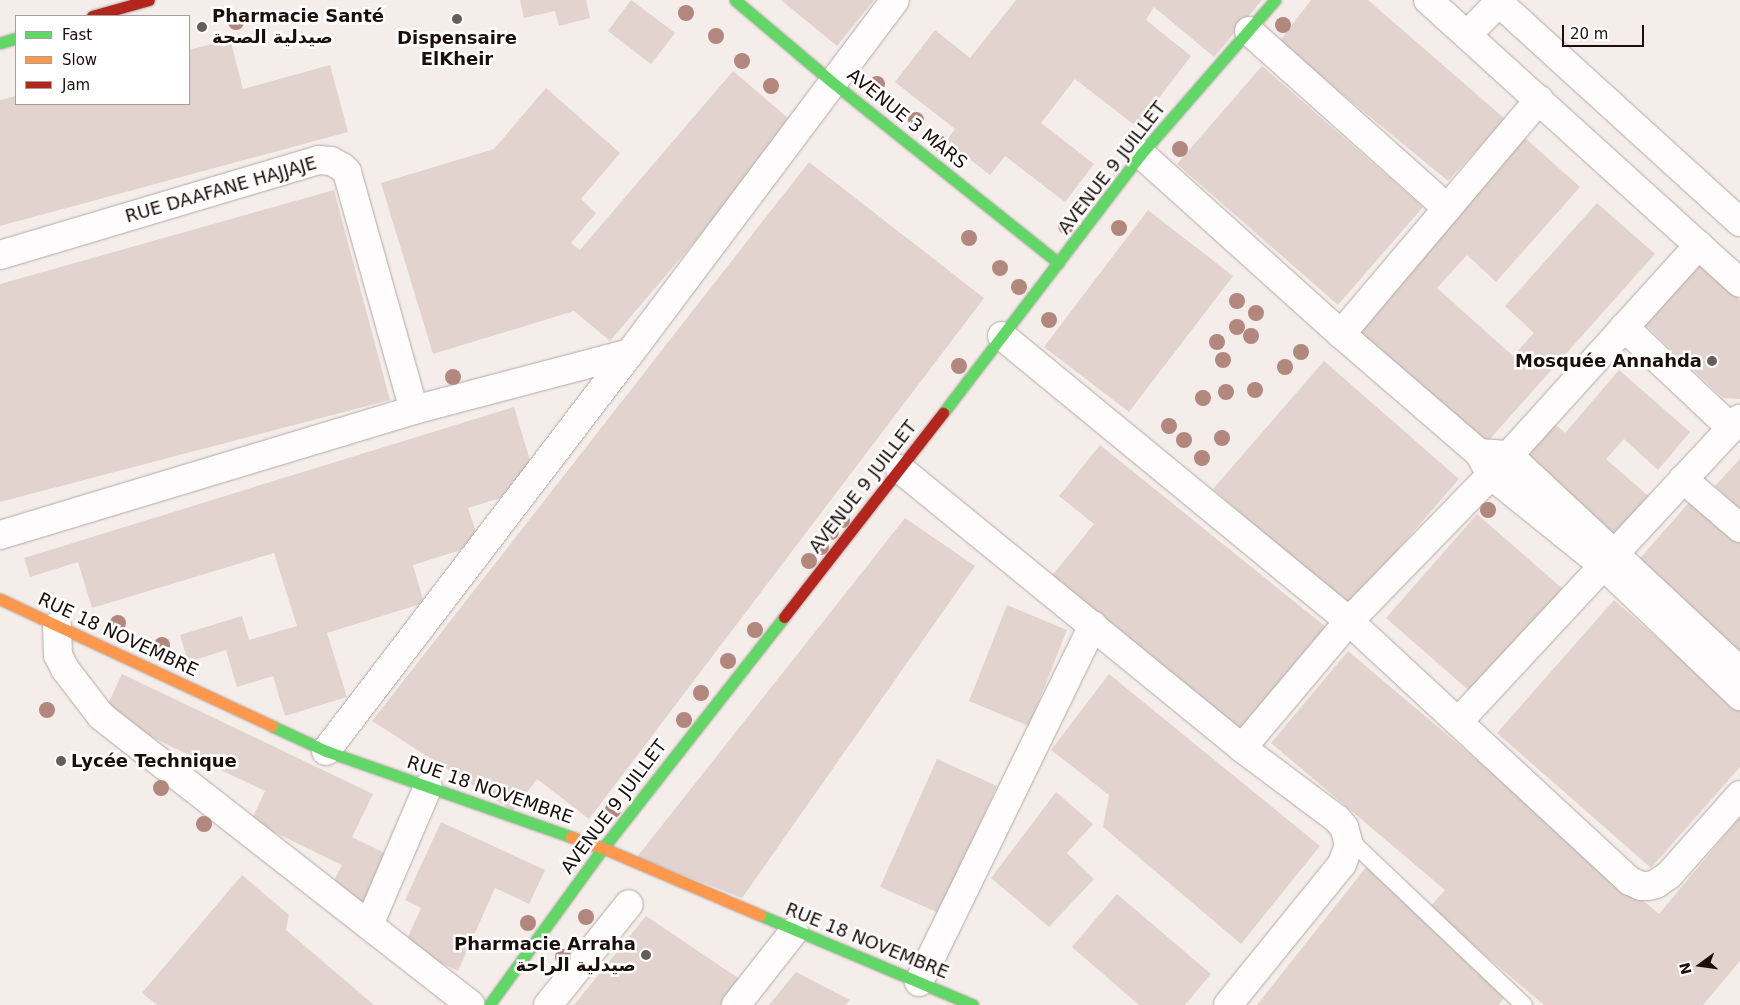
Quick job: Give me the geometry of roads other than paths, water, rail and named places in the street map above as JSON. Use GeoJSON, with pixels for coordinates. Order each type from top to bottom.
{"type":"FeatureCollection","features":[{"type":"Feature","properties":{"kind":"street"},"geometry":{"type":"LineString","coordinates":[[96,15],[149,0]]}},
{"type":"Feature","properties":{"kind":"street","name":"AVENUE 3 MARS"},"geometry":{"type":"LineString","coordinates":[[736,0],[832,82],[1059,263]]}},
{"type":"Feature","properties":{"kind":"street"},"geometry":{"type":"LineString","coordinates":[[326,751],[630,354],[895,0]]}},
{"type":"Feature","properties":{"kind":"street","name":"AVENUE 9 JUILLET"},"geometry":{"type":"LineString","coordinates":[[490,1005],[603,848],[900,469],[1141,154],[1275,0]]}},
{"type":"Feature","properties":{"kind":"street"},"geometry":{"type":"LineString","coordinates":[[1428,0],[1740,283]]}},
{"type":"Feature","properties":{"kind":"street"},"geometry":{"type":"LineString","coordinates":[[1467,35],[1499,1],[1740,222]]}},
{"type":"Feature","properties":{"kind":"street"},"geometry":{"type":"LineString","coordinates":[[1249,31],[1447,208]]}},
{"type":"Feature","properties":{"kind":"street"},"geometry":{"type":"LineString","coordinates":[[0,43],[15,38]]}},
{"type":"Feature","properties":{"kind":"street"},"geometry":{"type":"LineString","coordinates":[[1341,334],[1538,100]]}},
{"type":"Feature","properties":{"kind":"street"},"geometry":{"type":"LineString","coordinates":[[1141,154],[1341,334],[1740,671]]}},
{"type":"Feature","properties":{"kind":"street","name":"RUE DAAFANE HAJJAJE"},"geometry":{"type":"LineString","coordinates":[[0,255],[319,160],[331,161],[342,167],[346,172],[414,410]]}},
{"type":"Feature","properties":{"kind":"street"},"geometry":{"type":"LineString","coordinates":[[1242,748],[1349,621],[1493,461],[1624,327],[1699,245]]}},
{"type":"Feature","properties":{"kind":"street"},"geometry":{"type":"LineString","coordinates":[[1458,722],[1736,424],[1624,327]]}},
{"type":"Feature","properties":{"kind":"street"},"geometry":{"type":"LineString","coordinates":[[1002,336],[1349,621],[1630,881],[1641,886],[1656,884],[1669,875],[1740,795]]}},
{"type":"Feature","properties":{"kind":"street"},"geometry":{"type":"LineString","coordinates":[[0,535],[414,410],[630,354]]}},
{"type":"Feature","properties":{"kind":"street"},"geometry":{"type":"LineString","coordinates":[[900,469],[1242,748],[1337,819],[1344,827],[1349,839],[1347,852],[1332,879],[1228,1005]]}},
{"type":"Feature","properties":{"kind":"street"},"geometry":{"type":"LineString","coordinates":[[1683,479],[1740,528]]}},
{"type":"Feature","properties":{"kind":"street"},"geometry":{"type":"LineString","coordinates":[[1610,561],[1740,696]]}},
{"type":"Feature","properties":{"kind":"street","name":"RUE 18 NOVEMBRE"},"geometry":{"type":"LineString","coordinates":[[0,599],[326,751],[603,848],[973,1005]]}},
{"type":"Feature","properties":{"kind":"street"},"geometry":{"type":"LineString","coordinates":[[919,982],[1093,625]]}},
{"type":"Feature","properties":{"kind":"street"},"geometry":{"type":"LineString","coordinates":[[56,626],[58,655],[64,669],[101,716],[471,1005]]}},
{"type":"Feature","properties":{"kind":"street"},"geometry":{"type":"LineString","coordinates":[[369,925],[428,787]]}},
{"type":"Feature","properties":{"kind":"street"},"geometry":{"type":"LineString","coordinates":[[548,1005],[629,904]]}},
{"type":"Feature","properties":{"kind":"street"},"geometry":{"type":"LineString","coordinates":[[736,1005],[794,930]]}},
{"type":"Feature","properties":{"kind":"lane"},"geometry":{"type":"LineString","coordinates":[[1349,839],[1524,1005]]}},
{"type":"Feature","properties":{"kind":"place","name":"Dispensaire ElKheir"},"geometry":{"type":"Point","coordinates":[457,19]}},
{"type":"Feature","properties":{"kind":"place","name":"Pharmacie Santé صيدلية الصحة"},"geometry":{"type":"Point","coordinates":[202,27]}},
{"type":"Feature","properties":{"kind":"place","name":"Mosquée Annahda"},"geometry":{"type":"Point","coordinates":[1712,361]}},
{"type":"Feature","properties":{"kind":"place","name":"Lycée Technique"},"geometry":{"type":"Point","coordinates":[61,761]}},
{"type":"Feature","properties":{"kind":"place","name":"Pharmacie Arraha صيدلية الراحة"},"geometry":{"type":"Point","coordinates":[646,955]}}]}
